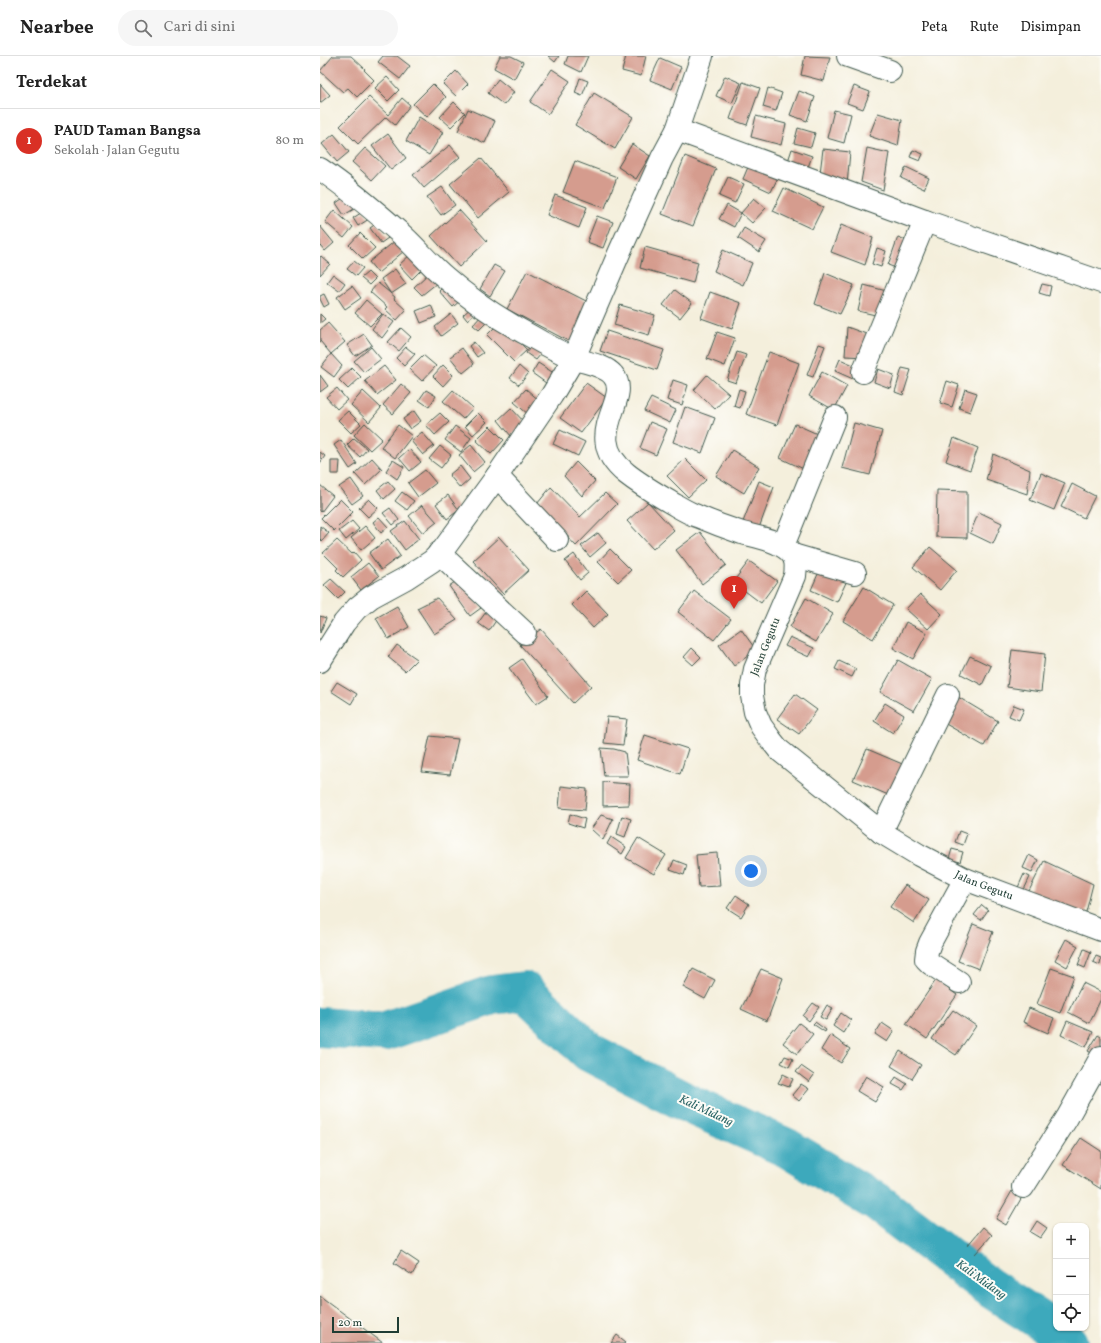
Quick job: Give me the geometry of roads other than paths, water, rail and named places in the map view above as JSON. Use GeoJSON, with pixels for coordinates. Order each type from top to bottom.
{"type":"FeatureCollection","features":[{"type":"Feature","properties":{"kind":"street"},"geometry":{"type":"LineString","coordinates":[[323,650],[357,608],[371,597],[406,578],[432,561],[444,550],[552,395],[574,358],[662,158],[677,130],[702,56]]}},
{"type":"Feature","properties":{"kind":"street"},"geometry":{"type":"LineString","coordinates":[[848,56],[890,71]]}},
{"type":"Feature","properties":{"kind":"street"},"geometry":{"type":"LineString","coordinates":[[677,130],[925,221],[1101,282]]}},
{"type":"Feature","properties":{"kind":"street"},"geometry":{"type":"LineString","coordinates":[[320,169],[346,186],[401,234],[446,278],[478,303],[536,339],[574,358],[599,366],[612,374],[618,387],[617,397],[607,425],[606,439],[610,453],[617,465],[643,486],[696,516],[855,573]]}},
{"type":"Feature","properties":{"kind":"street"},"geometry":{"type":"LineString","coordinates":[[863,372],[925,221]]}},
{"type":"Feature","properties":{"kind":"street"},"geometry":{"type":"LineString","coordinates":[[788,550],[835,417]]}},
{"type":"Feature","properties":{"kind":"street"},"geometry":{"type":"LineString","coordinates":[[497,476],[557,540]]}},
{"type":"Feature","properties":{"kind":"street","name":"Jalan Gegutu"},"geometry":{"type":"LineString","coordinates":[[788,550],[796,565],[795,576],[754,674],[752,685],[752,696],[755,712],[761,726],[770,740],[779,750],[880,832],[919,855],[965,879],[1101,930]]}},
{"type":"Feature","properties":{"kind":"street"},"geometry":{"type":"LineString","coordinates":[[439,553],[525,633]]}},
{"type":"Feature","properties":{"kind":"street"},"geometry":{"type":"LineString","coordinates":[[880,832],[948,695]]}},
{"type":"Feature","properties":{"kind":"street"},"geometry":{"type":"LineString","coordinates":[[959,982],[931,964],[926,959],[930,943],[965,879]]}},
{"type":"Feature","properties":{"kind":"street"},"geometry":{"type":"LineString","coordinates":[[1023,1187],[1067,1118],[1101,1058]]}},
{"type":"Feature","properties":{"kind":"waterway","name":"Kali Midang"},"geometry":{"type":"LineString","coordinates":[[320,1027],[383,1032],[492,995],[525,991],[589,1052],[691,1105],[787,1148],[878,1203],[987,1286],[1050,1327],[1068,1343]]}},
{"type":"Feature","properties":{"kind":"place","name":"PAUD Taman Bangsa"},"geometry":{"type":"Point","coordinates":[734,609]}}]}
